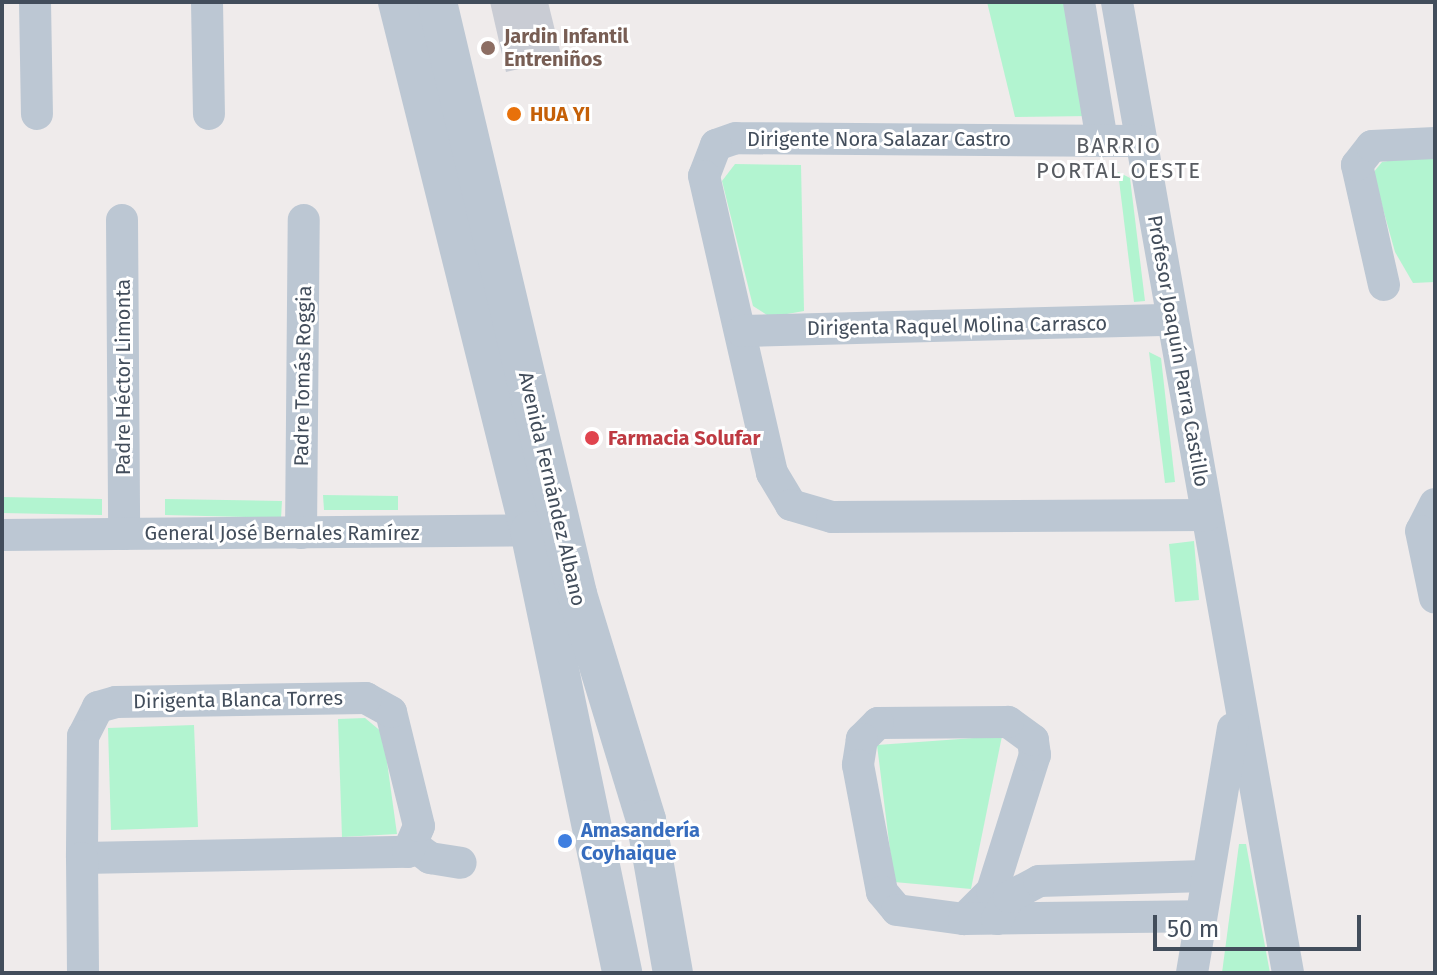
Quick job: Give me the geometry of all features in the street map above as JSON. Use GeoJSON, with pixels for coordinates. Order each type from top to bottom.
{"type":"FeatureCollection","features":[{"type":"Feature","properties":{"kind":"street"},"geometry":{"type":"LineString","coordinates":[[35,2],[37,114]]}},
{"type":"Feature","properties":{"kind":"street"},"geometry":{"type":"LineString","coordinates":[[207,2],[209,114]]}},
{"type":"Feature","properties":{"kind":"street","name":"Avenida Fernández Albano"},"geometry":{"type":"LineString","coordinates":[[398,2],[546,530],[637,785],[673,973]]}},
{"type":"Feature","properties":{"kind":"street","name":"Avenida Fernández Albano"},"geometry":{"type":"LineString","coordinates":[[437,2],[546,530],[622,973]]}},
{"type":"Feature","properties":{"kind":"street"},"geometry":{"type":"LineString","coordinates":[[1079,2],[1102,141]]}},
{"type":"Feature","properties":{"kind":"street","name":"Profesor Joaquín Parra Castillo"},"geometry":{"type":"LineString","coordinates":[[1117,2],[1288,973]]}},
{"type":"Feature","properties":{"kind":"street","name":"Dirigente Nora Salazar Castro"},"geometry":{"type":"LineString","coordinates":[[742,331],[704,176],[716,145],[736,138],[1140,141]]}},
{"type":"Feature","properties":{"kind":"street"},"geometry":{"type":"LineString","coordinates":[[1384,285],[1357,165],[1372,146],[1435,143]]}},
{"type":"Feature","properties":{"kind":"street","name":"Padre Héctor Limonta"},"geometry":{"type":"LineString","coordinates":[[122,220],[124,534]]}},
{"type":"Feature","properties":{"kind":"street","name":"Padre Tomás Roggia"},"geometry":{"type":"LineString","coordinates":[[301,533],[304,220]]}},
{"type":"Feature","properties":{"kind":"street","name":"Dirigenta Raquel Molina Carrasco"},"geometry":{"type":"LineString","coordinates":[[742,331],[1172,320]]}},
{"type":"Feature","properties":{"kind":"street"},"geometry":{"type":"LineString","coordinates":[[742,331],[772,473],[791,505],[832,517],[1207,515]]}},
{"type":"Feature","properties":{"kind":"street"},"geometry":{"type":"LineString","coordinates":[[1435,504],[1421,531],[1435,598]]}},
{"type":"Feature","properties":{"kind":"street","name":"General José Bernales Ramírez"},"geometry":{"type":"LineString","coordinates":[[2,535],[546,530]]}},
{"type":"Feature","properties":{"kind":"street","name":"Profesor Joaquín Parra Castillo"},"geometry":{"type":"LineString","coordinates":[[1192,973],[1205,876],[1233,754],[1231,653]]}},
{"type":"Feature","properties":{"kind":"street","name":"Dirigenta Blanca Torres"},"geometry":{"type":"LineString","coordinates":[[83,973],[83,728],[98,707],[116,702],[376,700],[395,722],[419,826],[415,847]]}},
{"type":"Feature","properties":{"kind":"street"},"geometry":{"type":"LineString","coordinates":[[964,919],[987,900],[1035,755],[1024,728],[1008,722],[896,719],[867,732],[858,765],[882,892],[911,917],[964,919],[997,919],[1198,916]]}},
{"type":"Feature","properties":{"kind":"street"},"geometry":{"type":"LineString","coordinates":[[1009,838],[1018,863],[1039,881]]}},
{"type":"Feature","properties":{"kind":"street"},"geometry":{"type":"LineString","coordinates":[[82,858],[393,856],[415,847],[430,858],[461,863]]}},
{"type":"Feature","properties":{"kind":"street"},"geometry":{"type":"LineString","coordinates":[[997,919],[1009,897],[1039,881],[1205,876]]}},
{"type":"Feature","properties":{"kind":"green space"},"geometry":{"type":"Polygon","coordinates":[[[987,2],[1064,2],[1090,116],[1015,117],[987,2]]]}},
{"type":"Feature","properties":{"kind":"green space"},"geometry":{"type":"Polygon","coordinates":[[[1435,153],[1435,282],[1413,283],[1395,252],[1373,173],[1382,162],[1435,153]]]}},
{"type":"Feature","properties":{"kind":"green space"},"geometry":{"type":"Polygon","coordinates":[[[735,164],[801,165],[804,311],[770,317],[753,306],[722,181],[735,164]]]}},
{"type":"Feature","properties":{"kind":"green space"},"geometry":{"type":"Polygon","coordinates":[[[1118,172],[1130,178],[1145,301],[1134,302],[1118,172]]]}},
{"type":"Feature","properties":{"kind":"green space"},"geometry":{"type":"Polygon","coordinates":[[[1149,352],[1161,358],[1175,482],[1165,483],[1149,352]]]}},
{"type":"Feature","properties":{"kind":"green space"},"geometry":{"type":"Polygon","coordinates":[[[323,495],[398,496],[398,510],[324,510],[323,495]]]}},
{"type":"Feature","properties":{"kind":"green space"},"geometry":{"type":"Polygon","coordinates":[[[2,497],[102,499],[102,515],[2,513],[2,497]]]}},
{"type":"Feature","properties":{"kind":"green space"},"geometry":{"type":"Polygon","coordinates":[[[165,499],[282,501],[281,518],[165,515],[165,499]]]}},
{"type":"Feature","properties":{"kind":"green space"},"geometry":{"type":"Polygon","coordinates":[[[1194,541],[1199,600],[1175,602],[1169,544],[1194,541]]]}},
{"type":"Feature","properties":{"kind":"green space"},"geometry":{"type":"Polygon","coordinates":[[[365,718],[383,733],[397,834],[342,837],[338,719],[365,718]]]}},
{"type":"Feature","properties":{"kind":"green space"},"geometry":{"type":"Polygon","coordinates":[[[194,725],[198,827],[111,830],[108,728],[194,725]]]}},
{"type":"Feature","properties":{"kind":"green space"},"geometry":{"type":"Polygon","coordinates":[[[1002,736],[971,889],[894,882],[877,745],[1002,736]]]}},
{"type":"Feature","properties":{"kind":"green space"},"geometry":{"type":"Polygon","coordinates":[[[1239,844],[1246,844],[1270,973],[1222,973],[1239,844]]]}},
{"type":"Feature","properties":{"kind":"building"},"geometry":{"type":"Polygon","coordinates":[[[490,2],[548,2],[562,59],[506,72],[490,2]]]}},
{"type":"Feature","properties":{"kind":"place","name":"Jardin Infantil Entreniños"},"geometry":{"type":"Point","coordinates":[488,48]}},
{"type":"Feature","properties":{"kind":"place","name":"HUA YI"},"geometry":{"type":"Point","coordinates":[514,114]}},
{"type":"Feature","properties":{"kind":"place","name":"Farmacia Solufar"},"geometry":{"type":"Point","coordinates":[592,438]}},
{"type":"Feature","properties":{"kind":"place","name":"Amasandería Coyhaique"},"geometry":{"type":"Point","coordinates":[565,841]}},
{"type":"Feature","properties":{"kind":"district","name":"BARRIO PORTAL OESTE"},"geometry":{"type":"Point","coordinates":[1119,158]}}]}
